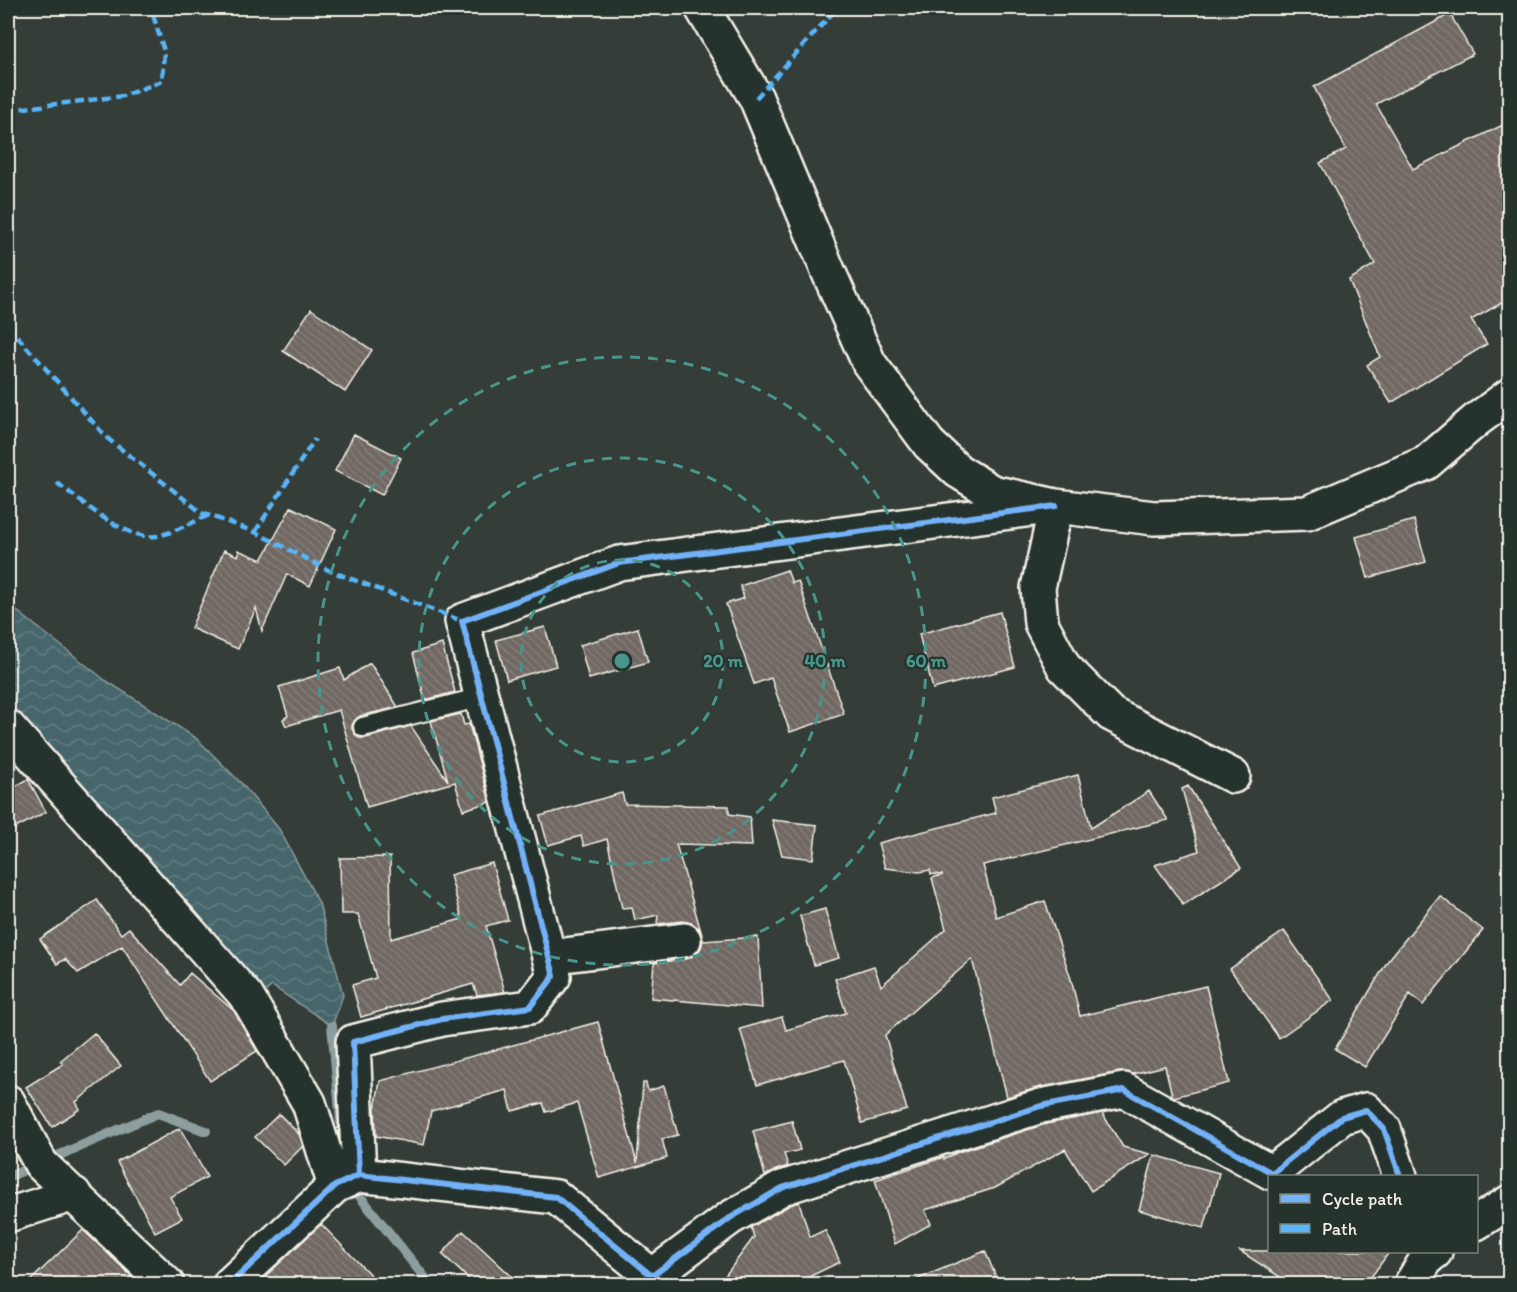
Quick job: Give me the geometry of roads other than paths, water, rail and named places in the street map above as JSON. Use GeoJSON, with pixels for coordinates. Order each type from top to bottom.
{"type":"FeatureCollection","features":[{"type":"Feature","properties":{"kind":"street"},"geometry":{"type":"LineString","coordinates":[[702,8],[756,98],[869,363],[929,444],[958,471],[992,492],[1056,506],[1154,518],[1307,513],[1426,463],[1474,421],[1509,395]]}},
{"type":"Feature","properties":{"kind":"street"},"geometry":{"type":"LineString","coordinates":[[230,1284],[347,1180],[353,1042],[442,1019],[530,1007],[554,976],[462,621],[619,563],[1056,506]]}},
{"type":"Feature","properties":{"kind":"street"},"geometry":{"type":"LineString","coordinates":[[1056,506],[1038,588],[1041,623],[1064,667],[1111,714],[1233,776]]}},
{"type":"Feature","properties":{"kind":"street"},"geometry":{"type":"LineString","coordinates":[[8,728],[247,997],[309,1103],[347,1180]]}},
{"type":"Feature","properties":{"kind":"street"},"geometry":{"type":"LineString","coordinates":[[549,957],[684,940]]}},
{"type":"Feature","properties":{"kind":"street"},"geometry":{"type":"LineString","coordinates":[[347,1180],[556,1197],[657,1280],[730,1218],[782,1188],[1041,1107],[1124,1090],[1272,1173],[1342,1117],[1366,1110],[1384,1129],[1400,1175]]}},
{"type":"Feature","properties":{"kind":"street"},"geometry":{"type":"LineString","coordinates":[[8,1102],[41,1164],[166,1284]]}},
{"type":"Feature","properties":{"kind":"street"},"geometry":{"type":"LineString","coordinates":[[8,1215],[74,1194]]}},
{"type":"Feature","properties":{"kind":"street"},"geometry":{"type":"LineString","coordinates":[[1478,1222],[1509,1202]]}},
{"type":"Feature","properties":{"kind":"street"},"geometry":{"type":"LineString","coordinates":[[1411,1284],[1433,1253]]}},
{"type":"Feature","properties":{"kind":"lane"},"geometry":{"type":"LineString","coordinates":[[363,727],[482,697]]}},
{"type":"Feature","properties":{"kind":"water"},"geometry":{"type":"Polygon","coordinates":[[[8,604],[105,680],[196,738],[241,783],[279,829],[319,903],[343,995],[332,1026],[272,986],[259,997],[8,708],[8,604]]]}},
{"type":"Feature","properties":{"kind":"waterway"},"geometry":{"type":"LineString","coordinates":[[332,1026],[341,1122]]}},
{"type":"Feature","properties":{"kind":"waterway"},"geometry":{"type":"LineString","coordinates":[[8,1177],[158,1113],[206,1131]]}},
{"type":"Feature","properties":{"kind":"waterway"},"geometry":{"type":"LineString","coordinates":[[358,1194],[430,1284]]}}]}
